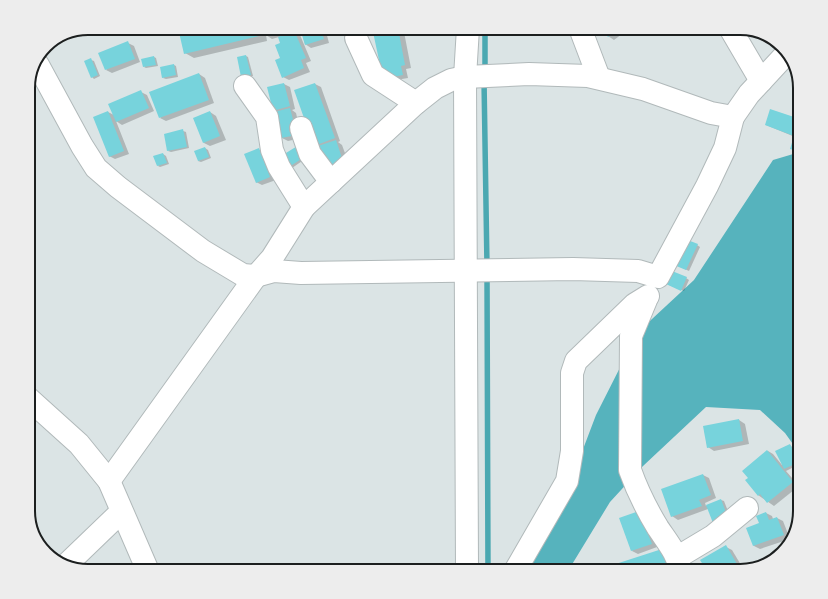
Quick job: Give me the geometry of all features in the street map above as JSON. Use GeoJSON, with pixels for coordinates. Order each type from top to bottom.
{"type":"FeatureCollection","features":[{"type":"Feature","properties":{"kind":"street"},"geometry":{"type":"LineString","coordinates":[[467,564],[479,271],[480,76],[470,35]]}},
{"type":"Feature","properties":{"kind":"street"},"geometry":{"type":"LineString","coordinates":[[583,35],[599,78]]}},
{"type":"Feature","properties":{"kind":"street"},"geometry":{"type":"LineString","coordinates":[[734,35],[761,81]]}},
{"type":"Feature","properties":{"kind":"street"},"geometry":{"type":"LineString","coordinates":[[356,38],[373,75],[416,103]]}},
{"type":"Feature","properties":{"kind":"street"},"geometry":{"type":"LineString","coordinates":[[747,508],[679,564],[648,509],[630,470],[631,336],[648,296],[707,186],[725,148],[733,117],[749,94],[783,57]]}},
{"type":"Feature","properties":{"kind":"street"},"geometry":{"type":"LineString","coordinates":[[39,67],[82,146],[96,168],[136,201],[203,251],[244,275],[256,276],[274,271],[302,273],[573,269],[638,271],[658,277]]}},
{"type":"Feature","properties":{"kind":"street"},"geometry":{"type":"LineString","coordinates":[[109,481],[256,276],[272,258],[304,207],[416,103],[435,88],[451,80],[480,76],[537,74],[588,76],[642,89],[711,113],[733,117]]}},
{"type":"Feature","properties":{"kind":"street"},"geometry":{"type":"LineString","coordinates":[[246,86],[267,118],[272,150],[279,167],[304,207]]}},
{"type":"Feature","properties":{"kind":"street"},"geometry":{"type":"LineString","coordinates":[[301,128],[310,154],[331,182]]}},
{"type":"Feature","properties":{"kind":"street"},"geometry":{"type":"LineString","coordinates":[[519,564],[567,481],[571,466],[572,451],[572,373],[576,360],[635,304],[648,296]]}},
{"type":"Feature","properties":{"kind":"street"},"geometry":{"type":"LineString","coordinates":[[35,404],[80,444],[109,481],[121,512],[145,564]]}},
{"type":"Feature","properties":{"kind":"street"},"geometry":{"type":"LineString","coordinates":[[70,561],[121,512]]}},
{"type":"Feature","properties":{"kind":"shaded area"},"geometry":{"type":"Polygon","coordinates":[[[793,154],[793,444],[785,433],[760,410],[706,407],[643,466],[610,502],[572,564],[530,564],[566,494],[596,415],[638,332],[694,280],[773,160],[793,154]]]}},
{"type":"Feature","properties":{"kind":"building"},"geometry":{"type":"Polygon","coordinates":[[[180,35],[259,36],[184,54],[180,35]]]}},
{"type":"Feature","properties":{"kind":"building"},"geometry":{"type":"Polygon","coordinates":[[[283,35],[296,35],[306,58],[301,60],[304,68],[282,78],[275,60],[280,58],[275,45],[280,43],[278,37],[283,35]]]}},
{"type":"Feature","properties":{"kind":"building"},"geometry":{"type":"Polygon","coordinates":[[[302,35],[323,35],[324,39],[305,45],[302,35]]]}},
{"type":"Feature","properties":{"kind":"building"},"geometry":{"type":"Polygon","coordinates":[[[374,35],[399,35],[405,65],[401,66],[403,75],[383,79],[374,35]]]}},
{"type":"Feature","properties":{"kind":"building"},"geometry":{"type":"Polygon","coordinates":[[[128,41],[135,59],[105,70],[98,53],[128,41]]]}},
{"type":"Feature","properties":{"kind":"building"},"geometry":{"type":"Polygon","coordinates":[[[246,55],[251,75],[241,77],[237,57],[246,55]]]}},
{"type":"Feature","properties":{"kind":"building"},"geometry":{"type":"Polygon","coordinates":[[[154,56],[156,65],[143,67],[141,59],[154,56]]]}},
{"type":"Feature","properties":{"kind":"building"},"geometry":{"type":"Polygon","coordinates":[[[91,58],[98,75],[91,78],[84,61],[91,58]]]}},
{"type":"Feature","properties":{"kind":"building"},"geometry":{"type":"Polygon","coordinates":[[[174,64],[176,75],[162,78],[160,67],[174,64]]]}},
{"type":"Feature","properties":{"kind":"building"},"geometry":{"type":"Polygon","coordinates":[[[199,73],[209,100],[159,118],[149,92],[199,73]]]}},
{"type":"Feature","properties":{"kind":"building"},"geometry":{"type":"Polygon","coordinates":[[[284,83],[290,106],[273,111],[267,87],[284,83]]]}},
{"type":"Feature","properties":{"kind":"building"},"geometry":{"type":"Polygon","coordinates":[[[315,83],[335,138],[314,146],[294,90],[315,83]]]}},
{"type":"Feature","properties":{"kind":"building"},"geometry":{"type":"Polygon","coordinates":[[[141,90],[149,108],[116,122],[108,104],[141,90]]]}},
{"type":"Feature","properties":{"kind":"building"},"geometry":{"type":"Polygon","coordinates":[[[290,108],[297,135],[281,138],[274,112],[290,108]]]}},
{"type":"Feature","properties":{"kind":"building"},"geometry":{"type":"Polygon","coordinates":[[[770,109],[793,117],[793,136],[765,125],[770,109]]]}},
{"type":"Feature","properties":{"kind":"building"},"geometry":{"type":"Polygon","coordinates":[[[108,111],[124,151],[109,157],[93,117],[108,111]]]}},
{"type":"Feature","properties":{"kind":"building"},"geometry":{"type":"Polygon","coordinates":[[[210,111],[220,136],[203,143],[193,118],[210,111]]]}},
{"type":"Feature","properties":{"kind":"building"},"geometry":{"type":"Polygon","coordinates":[[[183,129],[187,147],[167,151],[164,134],[183,129]]]}},
{"type":"Feature","properties":{"kind":"building"},"geometry":{"type":"Polygon","coordinates":[[[793,139],[793,150],[790,149],[793,139]]]}},
{"type":"Feature","properties":{"kind":"building"},"geometry":{"type":"Polygon","coordinates":[[[336,140],[343,161],[325,167],[318,146],[336,140]]]}},
{"type":"Feature","properties":{"kind":"building"},"geometry":{"type":"Polygon","coordinates":[[[299,145],[306,156],[289,167],[281,156],[299,145]]]}},
{"type":"Feature","properties":{"kind":"building"},"geometry":{"type":"Polygon","coordinates":[[[205,147],[209,157],[198,161],[194,151],[205,147]]]}},
{"type":"Feature","properties":{"kind":"building"},"geometry":{"type":"Polygon","coordinates":[[[259,148],[270,177],[256,183],[244,154],[259,148]]]}},
{"type":"Feature","properties":{"kind":"building"},"geometry":{"type":"Polygon","coordinates":[[[163,153],[167,163],[157,166],[153,156],[163,153]]]}},
{"type":"Feature","properties":{"kind":"building"},"geometry":{"type":"Polygon","coordinates":[[[685,239],[698,244],[686,270],[674,265],[685,239]]]}},
{"type":"Feature","properties":{"kind":"building"},"geometry":{"type":"Polygon","coordinates":[[[672,271],[687,277],[681,291],[666,284],[672,271]]]}},
{"type":"Feature","properties":{"kind":"building"},"geometry":{"type":"Polygon","coordinates":[[[739,419],[743,441],[707,448],[703,426],[739,419]]]}},
{"type":"Feature","properties":{"kind":"building"},"geometry":{"type":"Polygon","coordinates":[[[790,444],[793,450],[793,465],[784,469],[775,451],[790,444]]]}},
{"type":"Feature","properties":{"kind":"building"},"geometry":{"type":"Polygon","coordinates":[[[767,450],[793,482],[767,503],[760,494],[758,496],[745,480],[748,478],[742,471],[767,450]]]}},
{"type":"Feature","properties":{"kind":"building"},"geometry":{"type":"Polygon","coordinates":[[[703,474],[711,495],[699,500],[702,506],[671,517],[661,489],[703,474]]]}},
{"type":"Feature","properties":{"kind":"building"},"geometry":{"type":"Polygon","coordinates":[[[721,499],[728,518],[713,523],[706,505],[721,499]]]}},
{"type":"Feature","properties":{"kind":"building"},"geometry":{"type":"Polygon","coordinates":[[[639,511],[652,544],[631,551],[619,518],[639,511]]]}},
{"type":"Feature","properties":{"kind":"building"},"geometry":{"type":"Polygon","coordinates":[[[766,512],[769,520],[777,517],[784,535],[753,546],[746,528],[759,523],[756,516],[766,512]]]}},
{"type":"Feature","properties":{"kind":"building"},"geometry":{"type":"Polygon","coordinates":[[[726,545],[737,564],[703,564],[700,560],[726,545]]]}},
{"type":"Feature","properties":{"kind":"building"},"geometry":{"type":"Polygon","coordinates":[[[662,549],[667,564],[616,564],[662,549]]]}},
{"type":"Feature","properties":{"kind":"waterway"},"geometry":{"type":"LineString","coordinates":[[485,35],[485,72]]}},
{"type":"Feature","properties":{"kind":"waterway"},"geometry":{"type":"LineString","coordinates":[[484,80],[487,266]]}},
{"type":"Feature","properties":{"kind":"waterway"},"geometry":{"type":"LineString","coordinates":[[487,274],[488,564]]}}]}
